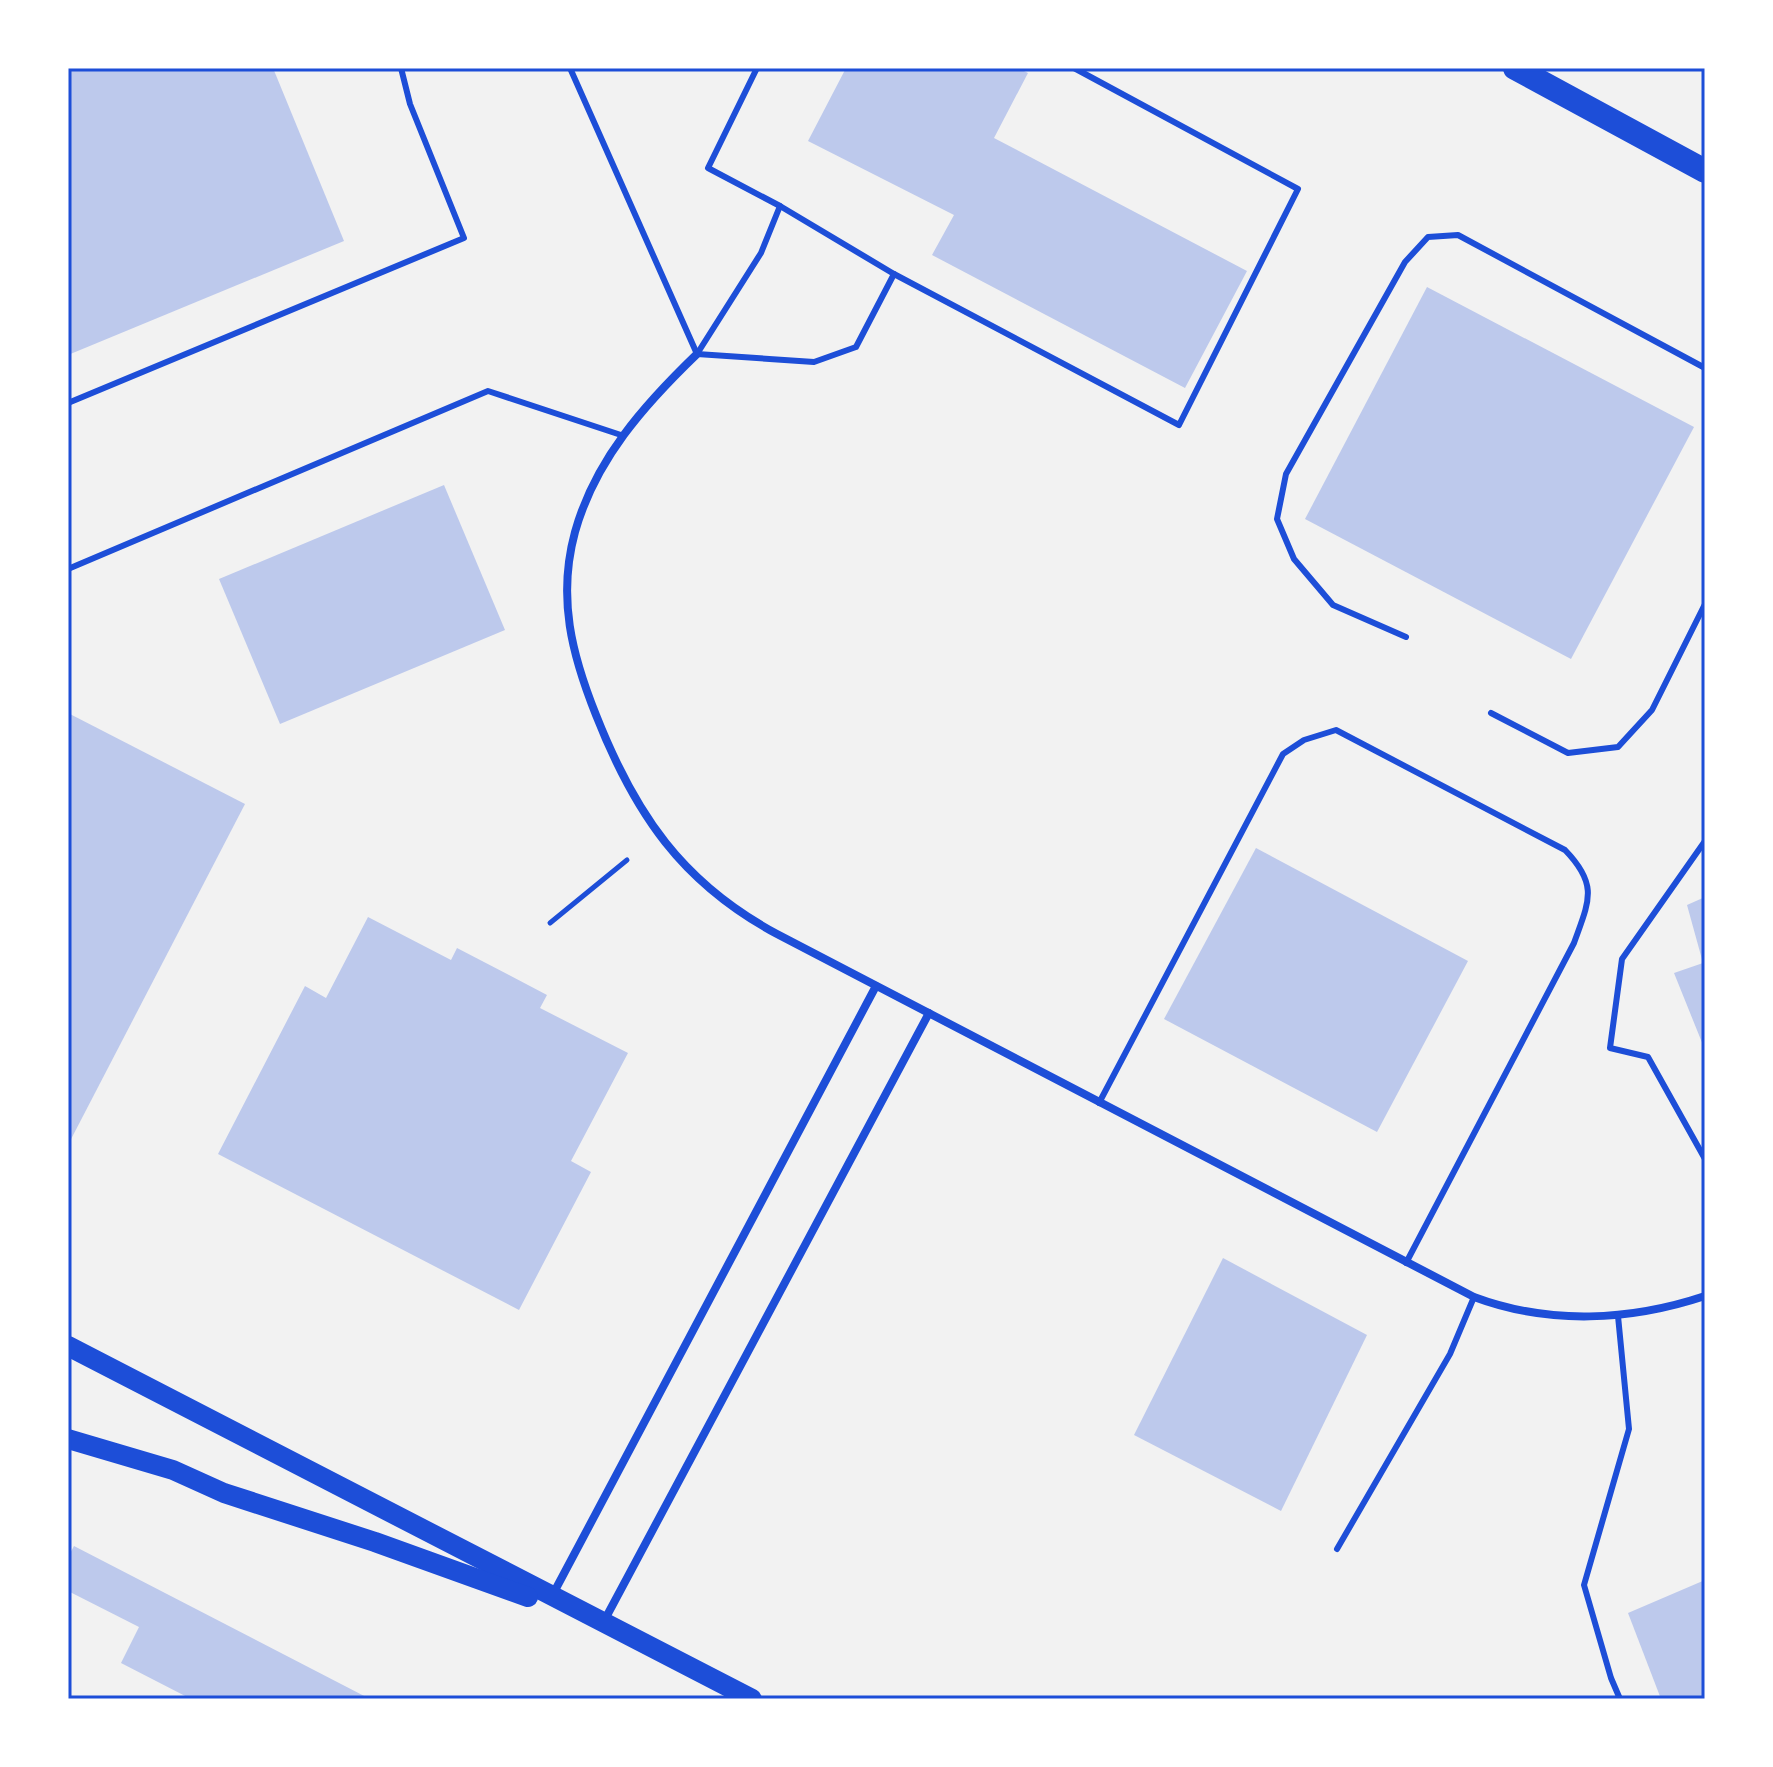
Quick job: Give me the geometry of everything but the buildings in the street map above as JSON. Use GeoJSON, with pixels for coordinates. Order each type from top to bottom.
{"type":"FeatureCollection","features":[{"type":"Feature","properties":{"kind":"highway"},"geometry":{"type":"LineString","coordinates":[[1515,68],[1705,171]]}},
{"type":"Feature","properties":{"kind":"main road"},"geometry":{"type":"LineString","coordinates":[[68,1346],[752,1699]]}},
{"type":"Feature","properties":{"kind":"main road"},"geometry":{"type":"LineString","coordinates":[[68,1439],[173,1470],[224,1493],[375,1542],[603,1624]]}},
{"type":"Feature","properties":{"kind":"street"},"geometry":{"type":"LineString","coordinates":[[697,354],[657,392],[621,435],[596,479],[575,533],[568,582],[567,622],[575,661],[613,759],[633,799],[658,835],[718,897],[748,918],[876,986],[1474,1297],[1501,1307],[1542,1314],[1618,1316],[1651,1311],[1705,1296]]}},
{"type":"Feature","properties":{"kind":"street"},"geometry":{"type":"LineString","coordinates":[[551,1597],[876,986]]}},
{"type":"Feature","properties":{"kind":"street"},"geometry":{"type":"LineString","coordinates":[[603,1624],[929,1013]]}},
{"type":"Feature","properties":{"kind":"lane"},"geometry":{"type":"LineString","coordinates":[[68,403],[464,238],[415,119],[401,68]]}},
{"type":"Feature","properties":{"kind":"lane"},"geometry":{"type":"LineString","coordinates":[[570,68],[697,354]]}},
{"type":"Feature","properties":{"kind":"lane"},"geometry":{"type":"LineString","coordinates":[[757,68],[708,168],[780,206],[894,274],[1179,425],[1298,189],[1074,68]]}},
{"type":"Feature","properties":{"kind":"lane"},"geometry":{"type":"LineString","coordinates":[[697,354],[761,253],[780,206]]}},
{"type":"Feature","properties":{"kind":"lane"},"geometry":{"type":"LineString","coordinates":[[1406,637],[1333,605],[1294,559],[1277,519],[1286,474],[1405,262],[1428,237],[1458,235],[1705,368]]}},
{"type":"Feature","properties":{"kind":"lane"},"geometry":{"type":"LineString","coordinates":[[697,354],[814,362],[856,347],[894,274]]}},
{"type":"Feature","properties":{"kind":"lane"},"geometry":{"type":"LineString","coordinates":[[68,569],[488,391],[621,435]]}},
{"type":"Feature","properties":{"kind":"lane"},"geometry":{"type":"LineString","coordinates":[[1491,713],[1568,753],[1618,747],[1652,710],[1705,604]]}},
{"type":"Feature","properties":{"kind":"lane"},"geometry":{"type":"LineString","coordinates":[[1099,1103],[1283,754],[1304,740],[1336,730],[1565,850],[1582,867],[1590,898],[1574,943],[1406,1264]]}},
{"type":"Feature","properties":{"kind":"lane"},"geometry":{"type":"LineString","coordinates":[[1705,841],[1622,959],[1610,1048],[1648,1057],[1705,1159]]}},
{"type":"Feature","properties":{"kind":"lane"},"geometry":{"type":"LineString","coordinates":[[1337,1549],[1450,1354],[1474,1297]]}},
{"type":"Feature","properties":{"kind":"lane"},"geometry":{"type":"LineString","coordinates":[[1618,1316],[1629,1429],[1584,1585],[1620,1699]]}},
{"type":"Feature","properties":{"kind":"path"},"geometry":{"type":"LineString","coordinates":[[550,923],[627,860]]}}]}
